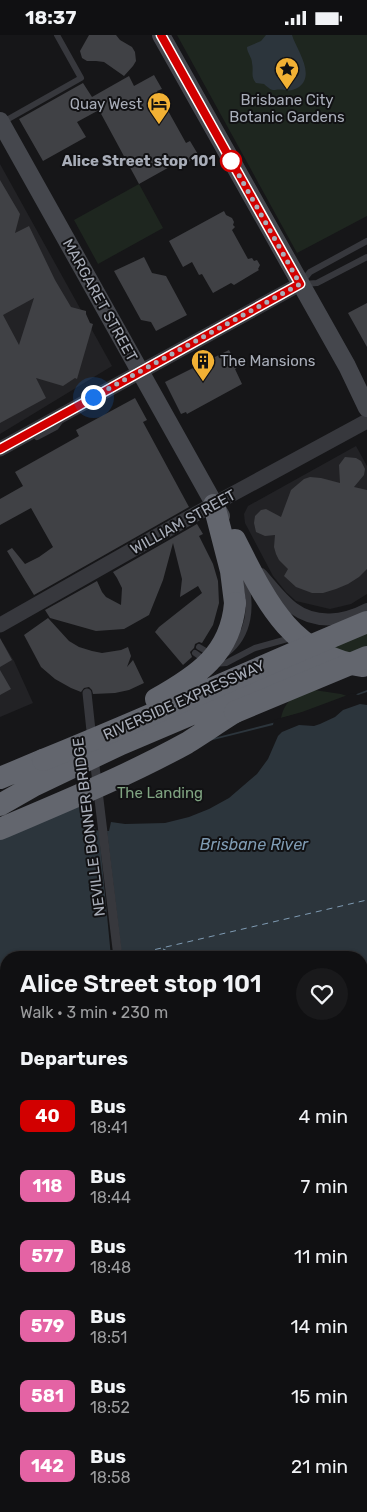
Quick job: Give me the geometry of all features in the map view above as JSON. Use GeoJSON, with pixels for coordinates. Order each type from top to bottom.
{"type":"FeatureCollection","features":[{"type":"Feature","properties":{"kind":"highway"},"geometry":{"type":"LineString","coordinates":[[43,760],[186,681],[203,669],[215,656],[227,638],[235,603],[231,571],[214,505]]}},
{"type":"Feature","properties":{"kind":"highway"},"geometry":{"type":"LineString","coordinates":[[232,536],[269,601],[282,621],[297,637],[319,653],[338,660],[364,663]]}},
{"type":"Feature","properties":{"kind":"highway","name":"RIVERSIDE EXPRESSWAY"},"geometry":{"type":"LineString","coordinates":[[0,778],[98,738],[367,622]]}},
{"type":"Feature","properties":{"kind":"highway"},"geometry":{"type":"LineString","coordinates":[[0,805],[36,785],[121,744],[317,661],[367,642]]}},
{"type":"Feature","properties":{"kind":"highway","name":"RIVERSIDE EXPRESSWAY"},"geometry":{"type":"LineString","coordinates":[[0,811],[235,712],[364,663]]}},
{"type":"Feature","properties":{"kind":"highway"},"geometry":{"type":"LineString","coordinates":[[0,829],[149,763],[188,742],[235,712]]}},
{"type":"Feature","properties":{"kind":"main road"},"geometry":{"type":"LineString","coordinates":[[161,35],[347,366],[367,407]]}},
{"type":"Feature","properties":{"kind":"main road","name":"MARGARET STREET"},"geometry":{"type":"LineString","coordinates":[[1,122],[232,536]]}},
{"type":"Feature","properties":{"kind":"street"},"geometry":{"type":"LineString","coordinates":[[0,449],[300,284]]}},
{"type":"Feature","properties":{"kind":"street","name":"WILLIAM STREET"},"geometry":{"type":"LineString","coordinates":[[0,625],[367,421]]}},
{"type":"Feature","properties":{"kind":"street"},"geometry":{"type":"LineString","coordinates":[[232,536],[282,597],[300,613],[332,620],[347,618],[367,609]]}},
{"type":"Feature","properties":{"kind":"street","name":"NEVILLE BONNER BRIDGE"},"geometry":{"type":"LineString","coordinates":[[87,693],[117,951]]}},
{"type":"Feature","properties":{"kind":"lane"},"geometry":{"type":"LineString","coordinates":[[1,122],[81,78],[57,35]]}},
{"type":"Feature","properties":{"kind":"lane"},"geometry":{"type":"LineString","coordinates":[[300,284],[310,272],[367,241]]}},
{"type":"Feature","properties":{"kind":"lane"},"geometry":{"type":"LineString","coordinates":[[300,284],[316,283],[367,257]]}},
{"type":"Feature","properties":{"kind":"lane"},"geometry":{"type":"LineString","coordinates":[[232,536],[247,586],[248,619],[240,639],[226,654],[215,655],[197,650],[211,663],[226,663],[260,646],[297,637]]}},
{"type":"Feature","properties":{"kind":"shaded area","name":"Brisbane City Botanic Gardens"},"geometry":{"type":"Polygon","coordinates":[[[177,35],[367,35],[367,216],[297,253],[177,35]]]}},
{"type":"Feature","properties":{"kind":"shaded area"},"geometry":{"type":"Polygon","coordinates":[[[0,164],[112,366],[0,434],[0,164]]]}},
{"type":"Feature","properties":{"kind":"shaded area"},"geometry":{"type":"Polygon","coordinates":[[[139,184],[163,228],[98,264],[74,220],[139,184]]]}},
{"type":"Feature","properties":{"kind":"shaded area"},"geometry":{"type":"Polygon","coordinates":[[[356,446],[367,466],[367,594],[351,604],[330,609],[296,601],[273,576],[245,523],[244,514],[248,506],[356,446]]]}},
{"type":"Feature","properties":{"kind":"shaded area"},"geometry":{"type":"Polygon","coordinates":[[[367,614],[367,661],[325,648],[367,614]]]}},
{"type":"Feature","properties":{"kind":"shaded area"},"geometry":{"type":"Polygon","coordinates":[[[3,643],[14,661],[33,703],[0,717],[0,645],[3,643]]]}},
{"type":"Feature","properties":{"kind":"shaded area"},"geometry":{"type":"Polygon","coordinates":[[[314,690],[341,694],[356,699],[281,718],[283,711],[292,699],[314,690]]]}},
{"type":"Feature","properties":{"kind":"water"},"geometry":{"type":"Polygon","coordinates":[[[266,35],[292,35],[303,61],[306,75],[304,82],[294,90],[272,90],[264,84],[254,81],[252,61],[247,47],[261,41],[266,35]]]}},
{"type":"Feature","properties":{"kind":"water","name":"Brisbane River"},"geometry":{"type":"Polygon","coordinates":[[[367,690],[367,951],[0,951],[0,784],[150,759],[214,738],[303,715],[367,690]]]}},
{"type":"Feature","properties":{"kind":"pier","name":"The Landing"},"geometry":{"type":"Polygon","coordinates":[[[367,692],[367,705],[360,704],[343,710],[335,717],[314,726],[299,725],[282,732],[278,736],[268,759],[257,774],[229,798],[209,809],[189,817],[165,823],[125,824],[111,822],[109,831],[107,831],[121,951],[110,951],[99,831],[96,830],[84,802],[0,821],[0,782],[94,762],[149,756],[273,725],[274,720],[353,693],[358,695],[367,692]]]}},
{"type":"Feature","properties":{"kind":"building"},"geometry":{"type":"Polygon","coordinates":[[[89,35],[116,35],[120,40],[132,47],[135,52],[136,61],[124,76],[104,62],[87,61],[82,58],[80,51],[89,35]]]}},
{"type":"Feature","properties":{"kind":"building","name":"Quay West"},"geometry":{"type":"Polygon","coordinates":[[[154,75],[162,89],[157,91],[186,143],[190,141],[199,156],[185,164],[182,160],[139,184],[99,110],[77,122],[86,137],[43,161],[19,119],[83,83],[92,97],[129,76],[134,86],[154,75]]]}},
{"type":"Feature","properties":{"kind":"building"},"geometry":{"type":"Polygon","coordinates":[[[0,180],[20,214],[15,233],[29,226],[55,280],[71,307],[86,311],[90,323],[93,324],[77,379],[75,378],[63,386],[36,378],[46,398],[0,423],[0,180]],[[34,298],[3,315],[19,345],[34,298]]]}},
{"type":"Feature","properties":{"kind":"building"},"geometry":{"type":"Polygon","coordinates":[[[224,211],[234,222],[233,225],[235,227],[232,230],[248,259],[257,260],[260,265],[259,270],[234,285],[231,283],[213,293],[202,274],[199,275],[192,262],[183,267],[169,241],[224,211]]]}},
{"type":"Feature","properties":{"kind":"building"},"geometry":{"type":"Polygon","coordinates":[[[144,257],[152,273],[166,276],[187,315],[156,331],[151,322],[141,320],[114,271],[144,257]]]}},
{"type":"Feature","properties":{"kind":"building"},"geometry":{"type":"Polygon","coordinates":[[[367,303],[367,347],[348,313],[367,303]]]}},
{"type":"Feature","properties":{"kind":"building","name":"The Mansions"},"geometry":{"type":"Polygon","coordinates":[[[229,350],[238,367],[235,369],[242,384],[187,414],[186,412],[181,414],[165,382],[229,350]]]}},
{"type":"Feature","properties":{"kind":"building"},"geometry":{"type":"Polygon","coordinates":[[[135,398],[147,420],[143,422],[189,507],[34,595],[7,551],[12,548],[25,564],[53,547],[31,508],[0,525],[0,499],[23,486],[15,472],[79,436],[76,430],[135,398]]]}},
{"type":"Feature","properties":{"kind":"building"},"geometry":{"type":"Polygon","coordinates":[[[345,457],[356,458],[361,461],[365,469],[364,475],[354,487],[367,490],[367,569],[348,584],[323,593],[312,593],[296,587],[284,576],[288,569],[276,554],[274,547],[275,535],[265,536],[256,532],[255,516],[261,510],[266,509],[281,517],[291,490],[304,479],[310,477],[321,478],[340,483],[339,465],[345,457]]]}},
{"type":"Feature","properties":{"kind":"building"},"geometry":{"type":"Polygon","coordinates":[[[197,524],[203,534],[199,536],[213,564],[218,581],[219,603],[213,625],[202,643],[195,644],[190,652],[192,657],[183,665],[155,632],[202,593],[198,586],[180,597],[182,579],[173,543],[163,580],[149,615],[124,629],[96,631],[50,618],[45,610],[97,581],[106,597],[121,605],[122,588],[113,572],[197,524]]]}},
{"type":"Feature","properties":{"kind":"building"},"geometry":{"type":"Polygon","coordinates":[[[48,618],[69,641],[79,647],[102,653],[128,647],[131,656],[127,667],[133,660],[144,683],[129,690],[93,694],[89,687],[84,688],[81,692],[55,679],[41,667],[24,635],[48,618]]]}},
{"type":"Feature","properties":{"kind":"building"},"geometry":{"type":"Polygon","coordinates":[[[0,638],[12,660],[0,667],[0,638]]]}},
{"type":"Feature","properties":{"kind":"building"},"geometry":{"type":"Polygon","coordinates":[[[0,670],[11,689],[0,695],[0,670]]]}},
{"type":"Feature","properties":{"kind":"ferry route"},"geometry":{"type":"LineString","coordinates":[[149,951],[367,900]]}},
{"type":"Feature","properties":{"kind":"ferry route"},"geometry":{"type":"LineString","coordinates":[[163,949],[167,951]]}},
{"type":"Feature","properties":{"kind":"bus line","name":"40"},"geometry":{"type":"LineString","coordinates":[[0,449],[300,284],[161,35]]}},
{"type":"Feature","properties":{"kind":"place","name":"Brisbane City Botanic Gardens"},"geometry":{"type":"Point","coordinates":[287,90]}},
{"type":"Feature","properties":{"kind":"place","name":"Quay West"},"geometry":{"type":"Point","coordinates":[159,125]}},
{"type":"Feature","properties":{"kind":"place","name":"Alice Street stop 101"},"geometry":{"type":"Point","coordinates":[231,161]}},
{"type":"Feature","properties":{"kind":"place","name":"The Mansions"},"geometry":{"type":"Point","coordinates":[203,382]}},
{"type":"Feature","properties":{"kind":"route"},"geometry":{"type":"LineString","coordinates":[[93,397],[300,284],[231,161]]}}]}
